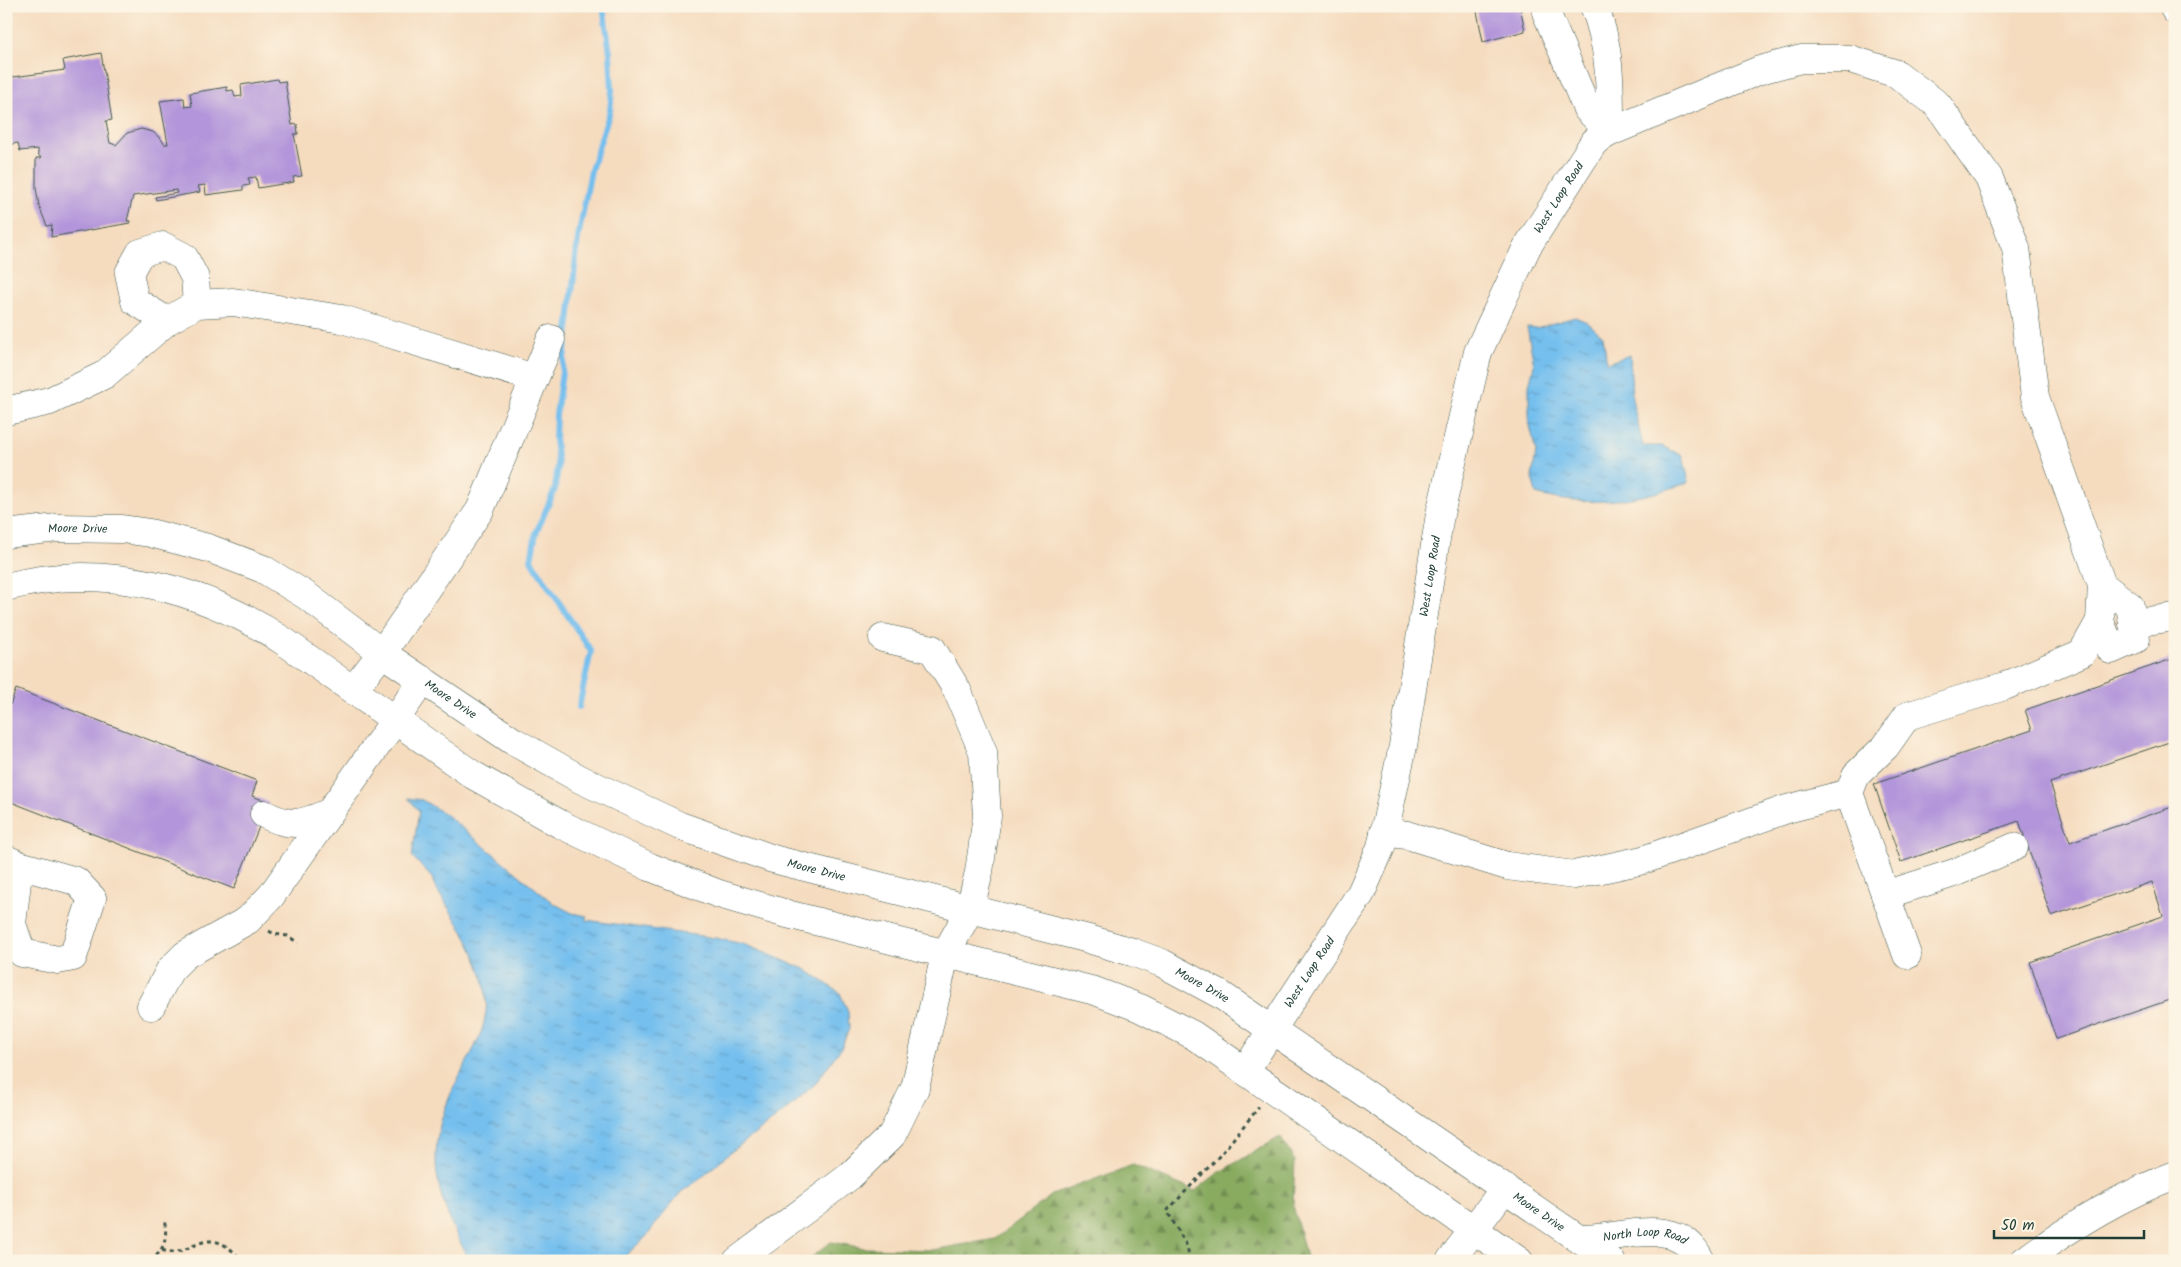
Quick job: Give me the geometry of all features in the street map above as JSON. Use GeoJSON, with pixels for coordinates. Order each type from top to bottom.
{"type":"FeatureCollection","features":[{"type":"Feature","properties":{"kind":"street"},"geometry":{"type":"LineString","coordinates":[[1547,6],[1546,12],[1586,109],[1610,132]]}},
{"type":"Feature","properties":{"kind":"street"},"geometry":{"type":"LineString","coordinates":[[1594,6],[1604,30],[1610,77],[1610,132]]}},
{"type":"Feature","properties":{"kind":"street"},"geometry":{"type":"LineString","coordinates":[[2173,6],[2175,10]]}},
{"type":"Feature","properties":{"kind":"street","name":"West Loop Road"},"geometry":{"type":"LineString","coordinates":[[1245,1071],[1271,1028],[1361,893],[1381,847],[1403,746],[1440,514],[1478,352],[1527,247],[1594,142],[1610,132],[1760,70],[1800,59],[1850,59],[1897,74],[1938,105],[1990,178],[2016,248],[2035,397],[2102,585]]}},
{"type":"Feature","properties":{"kind":"street"},"geometry":{"type":"LineString","coordinates":[[167,321],[135,301],[129,273],[140,253],[163,246],[184,257],[195,278],[197,304]]}},
{"type":"Feature","properties":{"kind":"street"},"geometry":{"type":"LineString","coordinates":[[6,411],[50,401],[104,375],[167,321],[197,304],[233,302],[342,319],[534,378]]}},
{"type":"Feature","properties":{"kind":"street"},"geometry":{"type":"LineString","coordinates":[[353,690],[382,653],[480,510],[551,339]]}},
{"type":"Feature","properties":{"kind":"street","name":"Moore Drive"},"geometry":{"type":"LineString","coordinates":[[6,534],[56,528],[101,527],[150,533],[208,548],[263,569],[307,596],[382,653],[513,741],[580,779],[680,826],[773,860],[1085,938],[1162,962],[1221,995],[1271,1028],[1611,1261]]}},
{"type":"Feature","properties":{"kind":"street"},"geometry":{"type":"LineString","coordinates":[[6,587],[22,583],[71,578],[110,578],[142,582],[213,602],[260,625],[473,775],[560,824],[650,867],[719,894],[787,914],[946,955],[1096,990],[1170,1022],[1193,1035],[1519,1261]]}},
{"type":"Feature","properties":{"kind":"street"},"geometry":{"type":"LineString","coordinates":[[2102,585],[2130,606],[2136,639],[2111,650],[2100,621],[2102,585]]}},
{"type":"Feature","properties":{"kind":"street"},"geometry":{"type":"LineString","coordinates":[[2133,623],[2175,617]]}},
{"type":"Feature","properties":{"kind":"street"},"geometry":{"type":"LineString","coordinates":[[1907,955],[1849,794],[1856,775],[1886,746],[1908,716],[2005,686],[2082,653],[2100,621]]}},
{"type":"Feature","properties":{"kind":"street"},"geometry":{"type":"LineString","coordinates":[[737,1261],[850,1176],[892,1135],[915,1088],[946,955],[970,908],[979,872],[987,816],[982,752],[956,690],[932,649],[883,638]]}},
{"type":"Feature","properties":{"kind":"street"},"geometry":{"type":"LineString","coordinates":[[151,1006],[170,970],[185,955],[248,920],[266,902],[423,680]]}},
{"type":"Feature","properties":{"kind":"street"},"geometry":{"type":"LineString","coordinates":[[1384,832],[1407,836],[1507,866],[1574,875],[1643,860],[1787,809],[1849,794]]}},
{"type":"Feature","properties":{"kind":"street"},"geometry":{"type":"LineString","coordinates":[[264,814],[278,821],[303,824],[328,813]]}},
{"type":"Feature","properties":{"kind":"street"},"geometry":{"type":"LineString","coordinates":[[1885,895],[1954,873],[2014,847]]}},
{"type":"Feature","properties":{"kind":"street"},"geometry":{"type":"LineString","coordinates":[[2024,1261],[2059,1235],[2114,1202],[2175,1175]]}},
{"type":"Feature","properties":{"kind":"street"},"geometry":{"type":"LineString","coordinates":[[1450,1261],[1505,1188]]}},
{"type":"Feature","properties":{"kind":"street","name":"North Loop Road"},"geometry":{"type":"LineString","coordinates":[[1580,1239],[1595,1240],[1653,1232],[1674,1235],[1692,1244],[1701,1261]]}},
{"type":"Feature","properties":{"kind":"path"},"geometry":{"type":"LineString","coordinates":[[267,929],[274,934],[288,936],[298,943]]}},
{"type":"Feature","properties":{"kind":"path"},"geometry":{"type":"LineString","coordinates":[[1190,1261],[1187,1246],[1167,1211],[1221,1154],[1272,1091]]}},
{"type":"Feature","properties":{"kind":"path"},"geometry":{"type":"LineString","coordinates":[[150,1261],[162,1250],[166,1238],[164,1220]]}},
{"type":"Feature","properties":{"kind":"path"},"geometry":{"type":"LineString","coordinates":[[162,1250],[177,1252],[205,1240],[227,1246],[236,1255]]}},
{"type":"Feature","properties":{"kind":"green space"},"geometry":{"type":"Polygon","coordinates":[[[1280,1137],[1295,1161],[1293,1205],[1307,1261],[807,1261],[831,1242],[864,1248],[932,1250],[995,1239],[1052,1195],[1133,1165],[1195,1191],[1218,1173],[1280,1137]]]}},
{"type":"Feature","properties":{"kind":"water"},"geometry":{"type":"Polygon","coordinates":[[[1575,317],[1587,322],[1603,336],[1607,363],[1630,355],[1632,399],[1643,446],[1662,446],[1683,456],[1689,482],[1633,498],[1594,502],[1555,499],[1536,494],[1532,477],[1536,452],[1529,421],[1529,386],[1534,365],[1527,327],[1536,328],[1575,317]]]}},
{"type":"Feature","properties":{"kind":"water"},"geometry":{"type":"Polygon","coordinates":[[[408,798],[422,800],[445,814],[553,903],[572,913],[587,916],[586,920],[715,938],[743,944],[805,969],[840,993],[848,1012],[849,1029],[841,1048],[815,1084],[779,1116],[681,1192],[645,1238],[619,1261],[470,1261],[457,1235],[440,1189],[436,1167],[437,1145],[441,1122],[449,1098],[483,1026],[486,996],[484,981],[474,952],[435,887],[432,878],[412,856],[419,811],[408,798]]]}},
{"type":"Feature","properties":{"kind":"building"},"geometry":{"type":"Polygon","coordinates":[[[1476,6],[1520,6],[1525,31],[1483,42],[1476,6]]]}},
{"type":"Feature","properties":{"kind":"building"},"geometry":{"type":"Polygon","coordinates":[[[101,53],[112,120],[106,121],[110,143],[116,145],[127,133],[141,129],[153,132],[164,144],[168,144],[160,101],[184,98],[185,107],[192,106],[190,93],[227,87],[227,91],[233,90],[235,97],[242,96],[241,85],[277,79],[278,82],[285,81],[292,125],[297,124],[298,134],[294,134],[302,176],[293,177],[294,182],[258,188],[256,177],[248,178],[250,185],[243,186],[243,190],[206,195],[205,185],[198,186],[200,192],[156,200],[155,197],[177,193],[176,190],[133,196],[127,221],[130,221],[130,223],[51,237],[52,225],[47,226],[39,206],[36,188],[36,158],[41,158],[38,154],[38,149],[20,151],[18,143],[6,145],[6,78],[65,70],[63,60],[101,53]]]}},
{"type":"Feature","properties":{"kind":"building"},"geometry":{"type":"Polygon","coordinates":[[[2175,658],[2175,740],[2050,783],[2070,842],[2175,806],[2175,998],[2056,1039],[2030,962],[2163,916],[2152,882],[2051,916],[2019,821],[1901,862],[1874,784],[2032,730],[2025,710],[2175,658]]]}},
{"type":"Feature","properties":{"kind":"building"},"geometry":{"type":"Polygon","coordinates":[[[16,689],[257,781],[252,796],[269,802],[234,889],[6,800],[6,703],[10,705],[16,689]]]}},
{"type":"Feature","properties":{"kind":"waterway"},"geometry":{"type":"LineString","coordinates":[[579,707],[591,651],[531,560],[536,533],[555,489],[558,465],[555,439],[556,415],[578,238],[591,170],[610,111],[612,91],[610,52],[603,6]]}}]}
